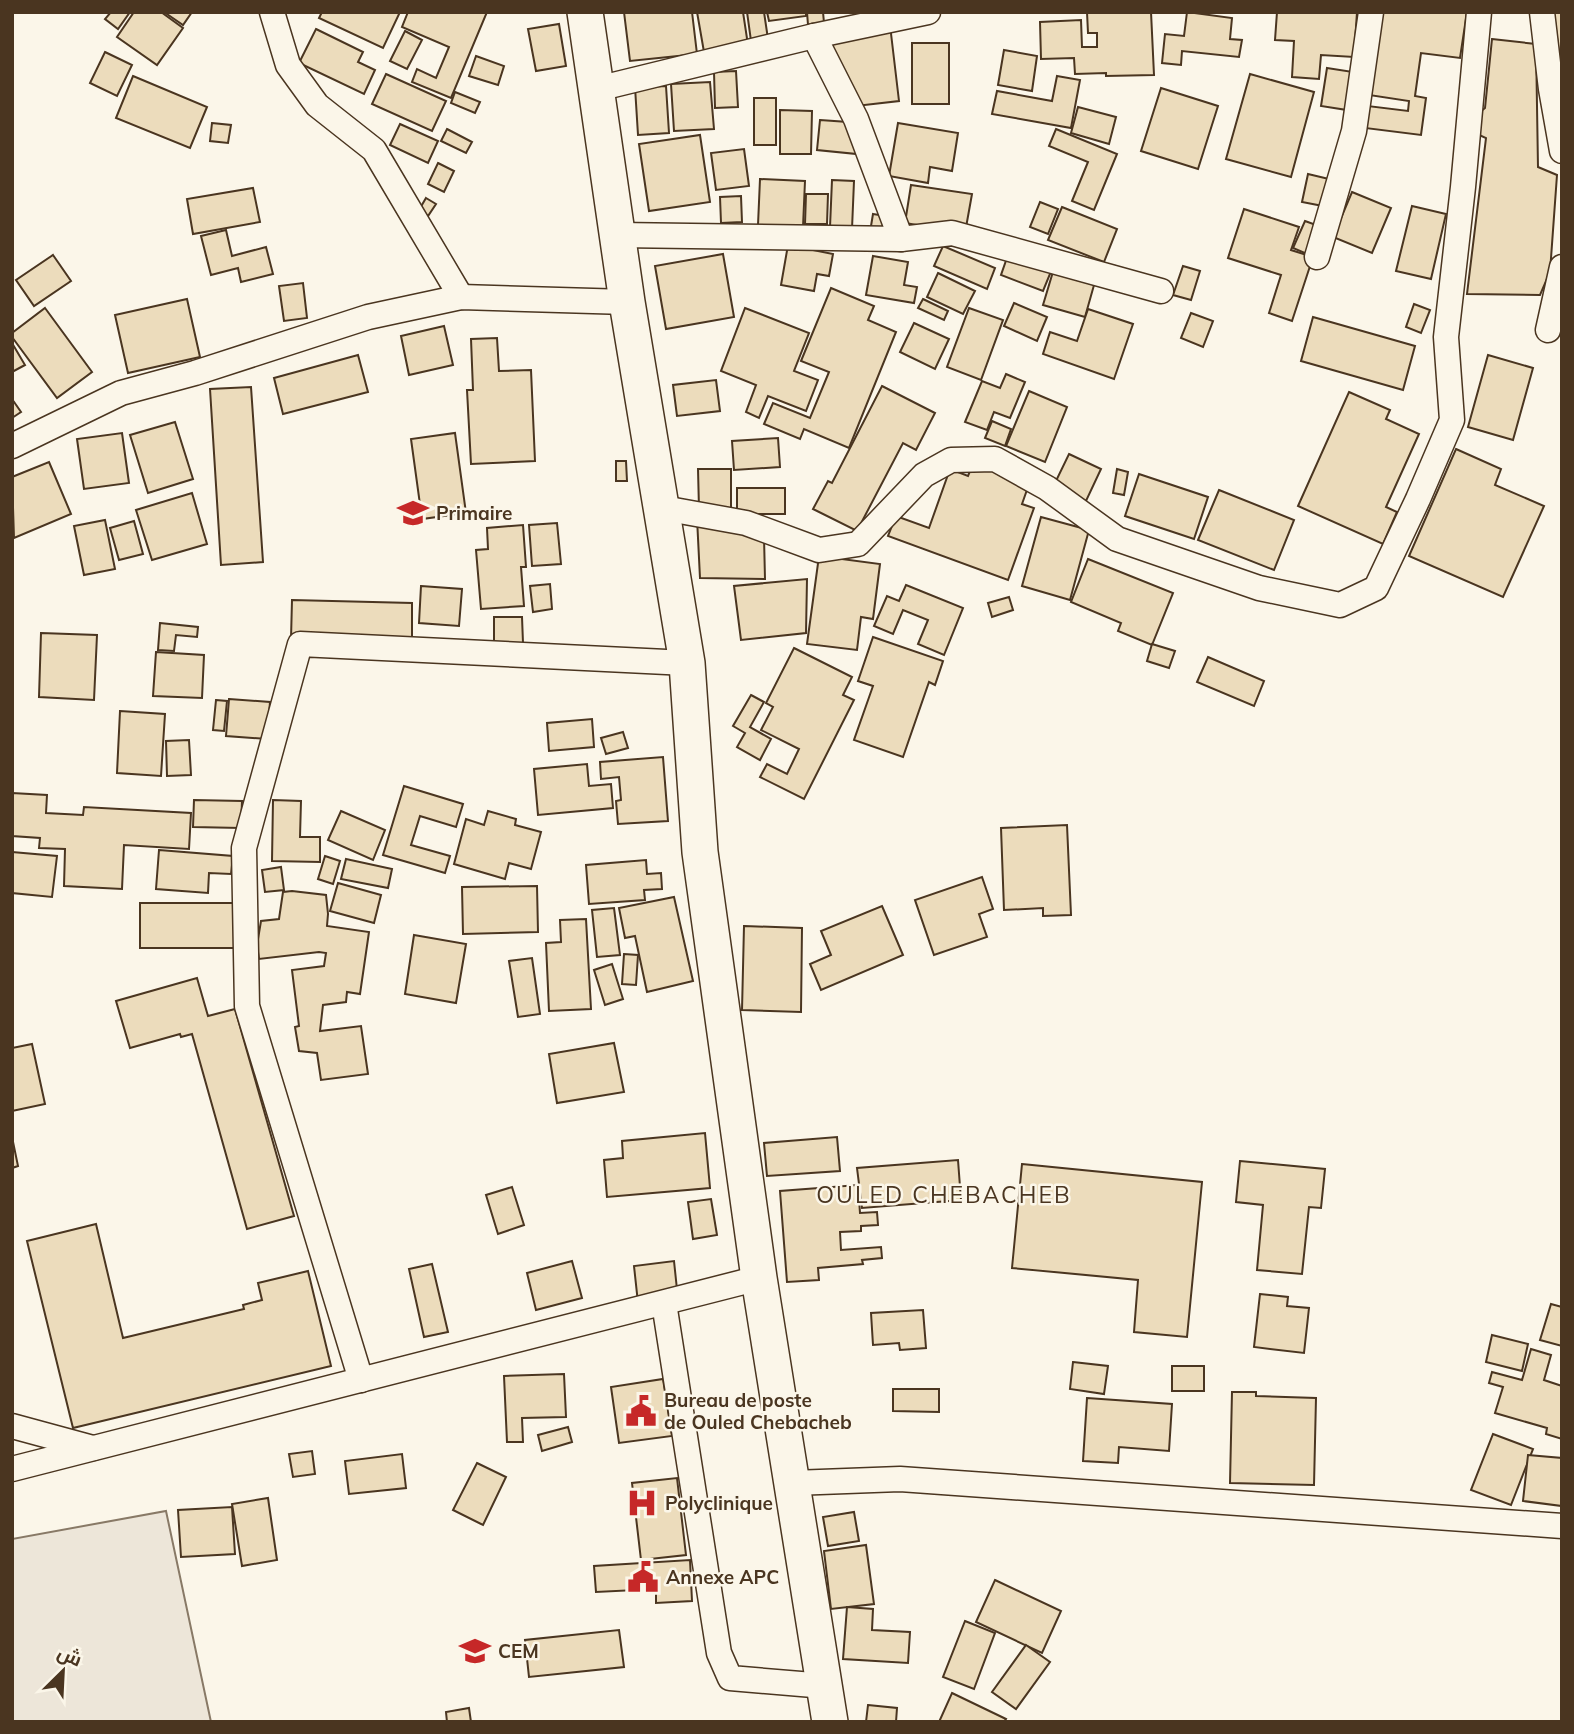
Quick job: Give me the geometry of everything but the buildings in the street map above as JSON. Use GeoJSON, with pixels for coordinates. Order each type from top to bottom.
{"type":"FeatureCollection","features":[{"type":"Feature","properties":{"kind":"main road"},"geometry":{"type":"LineString","coordinates":[[585,12],[627,302],[687,663],[700,852],[759,1278],[830,1722]]}},
{"type":"Feature","properties":{"kind":"street"},"geometry":{"type":"LineString","coordinates":[[272,12],[288,65],[317,105],[374,150],[461,297]]}},
{"type":"Feature","properties":{"kind":"street"},"geometry":{"type":"LineString","coordinates":[[597,89],[814,36],[929,12]]}},
{"type":"Feature","properties":{"kind":"street"},"geometry":{"type":"LineString","coordinates":[[1317,257],[1354,131],[1371,12]]}},
{"type":"Feature","properties":{"kind":"street"},"geometry":{"type":"LineString","coordinates":[[663,508],[746,523],[819,550],[858,544],[924,475],[951,460],[995,459],[1047,488],[1117,539],[1259,588],[1340,605],[1376,588],[1452,420],[1446,337],[1479,12]]}},
{"type":"Feature","properties":{"kind":"street"},"geometry":{"type":"LineString","coordinates":[[1542,12],[1562,151]]}},
{"type":"Feature","properties":{"kind":"street"},"geometry":{"type":"LineString","coordinates":[[814,36],[856,119],[901,239]]}},
{"type":"Feature","properties":{"kind":"street"},"geometry":{"type":"LineString","coordinates":[[618,236],[901,239],[952,233],[1161,291]]}},
{"type":"Feature","properties":{"kind":"street"},"geometry":{"type":"LineString","coordinates":[[1548,330],[1562,267]]}},
{"type":"Feature","properties":{"kind":"street"},"geometry":{"type":"LineString","coordinates":[[12,446],[121,393],[195,373],[368,317],[461,297],[627,302]]}},
{"type":"Feature","properties":{"kind":"street"},"geometry":{"type":"LineString","coordinates":[[361,1380],[247,1006],[244,848],[300,644],[687,663]]}},
{"type":"Feature","properties":{"kind":"street"},"geometry":{"type":"LineString","coordinates":[[12,1469],[759,1278]]}},
{"type":"Feature","properties":{"kind":"street"},"geometry":{"type":"LineString","coordinates":[[664,1303],[719,1653],[730,1678],[825,1686]]}},
{"type":"Feature","properties":{"kind":"street"},"geometry":{"type":"LineString","coordinates":[[12,1426],[94,1448]]}},
{"type":"Feature","properties":{"kind":"street"},"geometry":{"type":"LineString","coordinates":[[793,1483],[900,1479],[1562,1526]]}},
{"type":"Feature","properties":{"kind":"shaded area"},"geometry":{"type":"Polygon","coordinates":[[[166,1511],[211,1722],[12,1722],[12,1539],[166,1511]]]}},
{"type":"Feature","properties":{"kind":"place","name":"Primaire"},"geometry":{"type":"Point","coordinates":[413,513]}},
{"type":"Feature","properties":{"kind":"place","name":"Bureau de poste de Ouled Chebacheb"},"geometry":{"type":"Point","coordinates":[641,1411]}},
{"type":"Feature","properties":{"kind":"place","name":"Polyclinique"},"geometry":{"type":"Point","coordinates":[642,1503]}},
{"type":"Feature","properties":{"kind":"place","name":"Annexe APC"},"geometry":{"type":"Point","coordinates":[643,1577]}},
{"type":"Feature","properties":{"kind":"place","name":"CEM"},"geometry":{"type":"Point","coordinates":[475,1651]}},
{"type":"Feature","properties":{"kind":"district","name":"OULED CHEBACHEB"},"geometry":{"type":"Point","coordinates":[944,1195]}}]}
